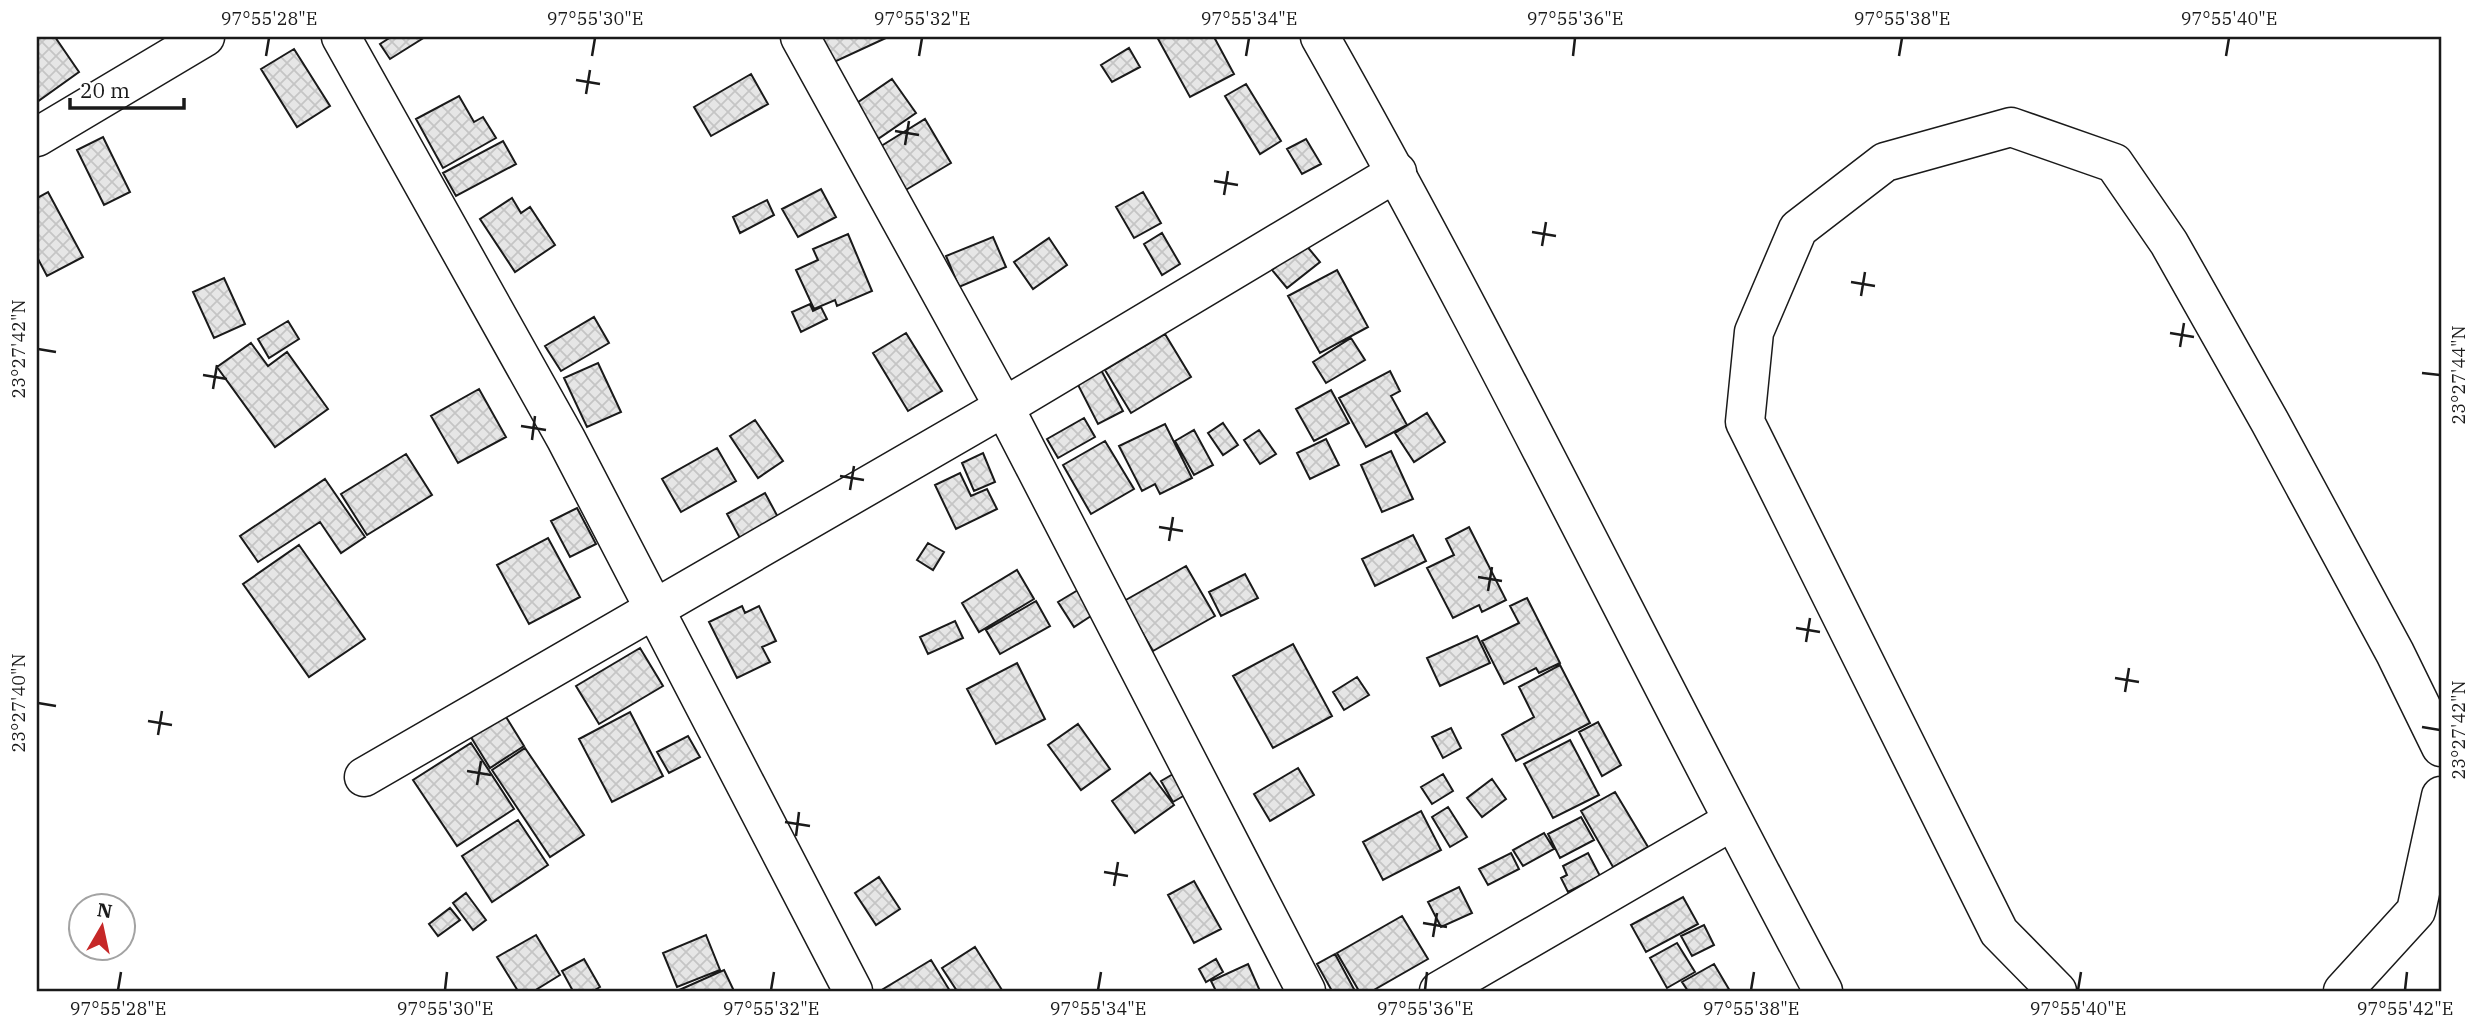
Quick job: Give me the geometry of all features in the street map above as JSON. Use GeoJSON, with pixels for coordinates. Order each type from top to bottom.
{"type":"FeatureCollection","features":[{"type":"Feature","properties":{"kind":"main road"},"geometry":{"type":"LineString","coordinates":[[37,137],[205,37]]}},
{"type":"Feature","properties":{"kind":"main road"},"geometry":{"type":"LineString","coordinates":[[341,37],[566,439],[853,991]]}},
{"type":"Feature","properties":{"kind":"main road"},"geometry":{"type":"LineString","coordinates":[[800,37],[1004,407],[1306,991]]}},
{"type":"Feature","properties":{"kind":"main road"},"geometry":{"type":"LineString","coordinates":[[1320,37],[1397,172],[1732,821],[1823,991]]}},
{"type":"Feature","properties":{"kind":"main road"},"geometry":{"type":"LineString","coordinates":[[2057,991],[1999,932],[1745,422],[1754,332],[1798,229],[1885,162],[2011,127],[2114,163],[2169,243],[2257,398],[2395,653],[2441,747]]}},
{"type":"Feature","properties":{"kind":"main road"},"geometry":{"type":"LineString","coordinates":[[364,777],[1004,407],[1397,172]]}},
{"type":"Feature","properties":{"kind":"main road"},"geometry":{"type":"LineString","coordinates":[[2343,991],[2416,911],[2441,796]]}},
{"type":"Feature","properties":{"kind":"main road"},"geometry":{"type":"LineString","coordinates":[[1439,991],[1732,821]]}},
{"type":"Feature","properties":{"kind":"building"},"geometry":{"type":"Polygon","coordinates":[[[37,37],[55,37],[79,72],[37,102],[37,37]]]}},
{"type":"Feature","properties":{"kind":"building"},"geometry":{"type":"Polygon","coordinates":[[[391,37],[425,37],[390,59],[380,44],[391,37]]]}},
{"type":"Feature","properties":{"kind":"building"},"geometry":{"type":"Polygon","coordinates":[[[820,37],[888,37],[832,63],[820,37]]]}},
{"type":"Feature","properties":{"kind":"building"},"geometry":{"type":"Polygon","coordinates":[[[1157,37],[1214,37],[1234,74],[1190,97],[1157,37]]]}},
{"type":"Feature","properties":{"kind":"building"},"geometry":{"type":"Polygon","coordinates":[[[1129,48],[1140,67],[1112,82],[1101,65],[1129,48]]]}},
{"type":"Feature","properties":{"kind":"building"},"geometry":{"type":"Polygon","coordinates":[[[294,49],[330,106],[297,127],[261,69],[294,49]]]}},
{"type":"Feature","properties":{"kind":"building"},"geometry":{"type":"Polygon","coordinates":[[[751,74],[768,104],[711,136],[694,107],[751,74]]]}},
{"type":"Feature","properties":{"kind":"building"},"geometry":{"type":"Polygon","coordinates":[[[892,79],[916,113],[875,141],[851,107],[892,79]]]}},
{"type":"Feature","properties":{"kind":"building"},"geometry":{"type":"Polygon","coordinates":[[[1246,84],[1281,141],[1260,154],[1225,96],[1246,84]]]}},
{"type":"Feature","properties":{"kind":"building"},"geometry":{"type":"Polygon","coordinates":[[[459,96],[474,122],[483,117],[496,138],[443,168],[416,119],[459,96]]]}},
{"type":"Feature","properties":{"kind":"building"},"geometry":{"type":"Polygon","coordinates":[[[925,119],[951,163],[904,191],[878,148],[925,119]]]}},
{"type":"Feature","properties":{"kind":"building"},"geometry":{"type":"Polygon","coordinates":[[[103,137],[130,192],[104,205],[77,150],[103,137]]]}},
{"type":"Feature","properties":{"kind":"building"},"geometry":{"type":"Polygon","coordinates":[[[1306,139],[1321,164],[1302,174],[1287,149],[1306,139]]]}},
{"type":"Feature","properties":{"kind":"building"},"geometry":{"type":"Polygon","coordinates":[[[503,141],[516,164],[456,196],[443,173],[503,141]]]}},
{"type":"Feature","properties":{"kind":"building"},"geometry":{"type":"Polygon","coordinates":[[[821,189],[836,217],[798,237],[782,209],[821,189]]]}},
{"type":"Feature","properties":{"kind":"building"},"geometry":{"type":"Polygon","coordinates":[[[48,192],[83,257],[47,276],[37,257],[37,198],[48,192]]]}},
{"type":"Feature","properties":{"kind":"building"},"geometry":{"type":"Polygon","coordinates":[[[1143,192],[1161,223],[1134,238],[1116,207],[1143,192]]]}},
{"type":"Feature","properties":{"kind":"building"},"geometry":{"type":"Polygon","coordinates":[[[512,198],[521,213],[530,207],[555,245],[515,272],[480,219],[512,198]]]}},
{"type":"Feature","properties":{"kind":"building"},"geometry":{"type":"Polygon","coordinates":[[[767,200],[774,215],[740,233],[733,217],[767,200]]]}},
{"type":"Feature","properties":{"kind":"building"},"geometry":{"type":"Polygon","coordinates":[[[1162,233],[1180,264],[1162,275],[1144,244],[1162,233]]]}},
{"type":"Feature","properties":{"kind":"building"},"geometry":{"type":"Polygon","coordinates":[[[848,234],[872,291],[837,306],[835,300],[814,309],[796,270],[818,260],[813,249],[848,234]]]}},
{"type":"Feature","properties":{"kind":"building"},"geometry":{"type":"Polygon","coordinates":[[[993,237],[1006,267],[959,287],[946,256],[993,237]]]}},
{"type":"Feature","properties":{"kind":"building"},"geometry":{"type":"Polygon","coordinates":[[[1049,238],[1067,265],[1033,289],[1014,262],[1049,238]]]}},
{"type":"Feature","properties":{"kind":"building"},"geometry":{"type":"Polygon","coordinates":[[[1305,244],[1320,262],[1287,288],[1272,270],[1305,244]]]}},
{"type":"Feature","properties":{"kind":"building"},"geometry":{"type":"Polygon","coordinates":[[[1337,270],[1368,327],[1320,353],[1288,296],[1337,270]]]}},
{"type":"Feature","properties":{"kind":"building"},"geometry":{"type":"Polygon","coordinates":[[[224,278],[245,324],[214,338],[193,292],[224,278]]]}},
{"type":"Feature","properties":{"kind":"building"},"geometry":{"type":"Polygon","coordinates":[[[810,304],[813,311],[821,307],[827,319],[801,332],[792,312],[810,304]]]}},
{"type":"Feature","properties":{"kind":"building"},"geometry":{"type":"Polygon","coordinates":[[[594,317],[609,343],[561,371],[545,346],[594,317]]]}},
{"type":"Feature","properties":{"kind":"building"},"geometry":{"type":"Polygon","coordinates":[[[288,321],[299,339],[269,358],[258,339],[288,321]]]}},
{"type":"Feature","properties":{"kind":"building"},"geometry":{"type":"Polygon","coordinates":[[[906,333],[942,391],[908,411],[873,353],[906,333]]]}},
{"type":"Feature","properties":{"kind":"building"},"geometry":{"type":"Polygon","coordinates":[[[1165,334],[1191,377],[1131,413],[1105,370],[1165,334]]]}},
{"type":"Feature","properties":{"kind":"building"},"geometry":{"type":"Polygon","coordinates":[[[1351,338],[1365,360],[1326,383],[1313,362],[1351,338]]]}},
{"type":"Feature","properties":{"kind":"building"},"geometry":{"type":"Polygon","coordinates":[[[251,343],[268,366],[287,352],[328,409],[275,447],[217,367],[251,343]]]}},
{"type":"Feature","properties":{"kind":"building"},"geometry":{"type":"Polygon","coordinates":[[[598,363],[621,412],[587,427],[564,378],[598,363]]]}},
{"type":"Feature","properties":{"kind":"building"},"geometry":{"type":"Polygon","coordinates":[[[1100,368],[1123,411],[1098,424],[1076,381],[1100,368]]]}},
{"type":"Feature","properties":{"kind":"building"},"geometry":{"type":"Polygon","coordinates":[[[1390,371],[1400,391],[1391,396],[1407,425],[1366,447],[1339,398],[1390,371]]]}},
{"type":"Feature","properties":{"kind":"building"},"geometry":{"type":"Polygon","coordinates":[[[479,389],[506,437],[458,463],[431,416],[479,389]]]}},
{"type":"Feature","properties":{"kind":"building"},"geometry":{"type":"Polygon","coordinates":[[[1331,390],[1349,423],[1314,441],[1296,409],[1331,390]]]}},
{"type":"Feature","properties":{"kind":"building"},"geometry":{"type":"Polygon","coordinates":[[[1427,413],[1445,442],[1414,462],[1395,433],[1427,413]]]}},
{"type":"Feature","properties":{"kind":"building"},"geometry":{"type":"Polygon","coordinates":[[[1084,418],[1095,437],[1058,458],[1047,439],[1084,418]]]}},
{"type":"Feature","properties":{"kind":"building"},"geometry":{"type":"Polygon","coordinates":[[[755,420],[783,461],[758,478],[730,436],[755,420]]]}},
{"type":"Feature","properties":{"kind":"building"},"geometry":{"type":"Polygon","coordinates":[[[1223,423],[1238,445],[1223,455],[1208,433],[1223,423]]]}},
{"type":"Feature","properties":{"kind":"building"},"geometry":{"type":"Polygon","coordinates":[[[1165,424],[1192,478],[1160,494],[1155,484],[1142,491],[1119,446],[1165,424]]]}},
{"type":"Feature","properties":{"kind":"building"},"geometry":{"type":"Polygon","coordinates":[[[1194,430],[1213,465],[1194,475],[1175,441],[1194,430]]]}},
{"type":"Feature","properties":{"kind":"building"},"geometry":{"type":"Polygon","coordinates":[[[1259,430],[1276,454],[1260,464],[1244,440],[1259,430]]]}},
{"type":"Feature","properties":{"kind":"building"},"geometry":{"type":"Polygon","coordinates":[[[1326,439],[1339,465],[1310,479],[1297,453],[1326,439]]]}},
{"type":"Feature","properties":{"kind":"building"},"geometry":{"type":"Polygon","coordinates":[[[1105,441],[1134,489],[1091,514],[1063,465],[1105,441]]]}},
{"type":"Feature","properties":{"kind":"building"},"geometry":{"type":"Polygon","coordinates":[[[717,448],[736,481],[681,512],[662,479],[717,448]]]}},
{"type":"Feature","properties":{"kind":"building"},"geometry":{"type":"Polygon","coordinates":[[[1391,451],[1413,499],[1382,512],[1361,465],[1391,451]]]}},
{"type":"Feature","properties":{"kind":"building"},"geometry":{"type":"Polygon","coordinates":[[[983,453],[995,482],[974,491],[962,463],[983,453]]]}},
{"type":"Feature","properties":{"kind":"building"},"geometry":{"type":"Polygon","coordinates":[[[406,454],[432,495],[367,535],[341,494],[406,454]]]}},
{"type":"Feature","properties":{"kind":"building"},"geometry":{"type":"Polygon","coordinates":[[[960,473],[971,496],[987,489],[997,509],[956,529],[935,485],[960,473]]]}},
{"type":"Feature","properties":{"kind":"building"},"geometry":{"type":"Polygon","coordinates":[[[325,479],[365,537],[341,553],[320,522],[258,562],[240,536],[325,479]]]}},
{"type":"Feature","properties":{"kind":"building"},"geometry":{"type":"Polygon","coordinates":[[[765,493],[780,521],[742,542],[727,514],[765,493]]]}},
{"type":"Feature","properties":{"kind":"building"},"geometry":{"type":"Polygon","coordinates":[[[577,508],[596,544],[570,557],[551,521],[577,508]]]}},
{"type":"Feature","properties":{"kind":"building"},"geometry":{"type":"Polygon","coordinates":[[[1469,527],[1506,600],[1482,612],[1479,605],[1453,618],[1427,568],[1454,555],[1446,539],[1469,527]]]}},
{"type":"Feature","properties":{"kind":"building"},"geometry":{"type":"Polygon","coordinates":[[[1413,535],[1426,561],[1375,586],[1362,559],[1413,535]]]}},
{"type":"Feature","properties":{"kind":"building"},"geometry":{"type":"Polygon","coordinates":[[[548,538],[580,597],[529,624],[497,565],[548,538]]]}},
{"type":"Feature","properties":{"kind":"building"},"geometry":{"type":"Polygon","coordinates":[[[928,543],[944,552],[933,570],[917,560],[928,543]]]}},
{"type":"Feature","properties":{"kind":"building"},"geometry":{"type":"Polygon","coordinates":[[[299,545],[365,639],[309,677],[243,584],[299,545]]]}},
{"type":"Feature","properties":{"kind":"building"},"geometry":{"type":"Polygon","coordinates":[[[1186,566],[1215,616],[1153,651],[1124,601],[1186,566]]]}},
{"type":"Feature","properties":{"kind":"building"},"geometry":{"type":"Polygon","coordinates":[[[1017,570],[1034,599],[979,632],[962,603],[1017,570]]]}},
{"type":"Feature","properties":{"kind":"building"},"geometry":{"type":"Polygon","coordinates":[[[1245,574],[1258,598],[1221,616],[1209,592],[1245,574]]]}},
{"type":"Feature","properties":{"kind":"building"},"geometry":{"type":"Polygon","coordinates":[[[1078,590],[1094,614],[1074,627],[1058,602],[1078,590]]]}},
{"type":"Feature","properties":{"kind":"building"},"geometry":{"type":"Polygon","coordinates":[[[1527,598],[1560,663],[1539,673],[1536,668],[1504,684],[1482,641],[1519,623],[1510,606],[1527,598]]]}},
{"type":"Feature","properties":{"kind":"building"},"geometry":{"type":"Polygon","coordinates":[[[1036,601],[1050,626],[1000,654],[986,630],[1036,601]]]}},
{"type":"Feature","properties":{"kind":"building"},"geometry":{"type":"Polygon","coordinates":[[[742,606],[745,613],[759,606],[776,641],[762,647],[770,662],[737,678],[709,622],[742,606]]]}},
{"type":"Feature","properties":{"kind":"building"},"geometry":{"type":"Polygon","coordinates":[[[955,621],[963,638],[928,654],[920,637],[955,621]]]}},
{"type":"Feature","properties":{"kind":"building"},"geometry":{"type":"Polygon","coordinates":[[[1477,636],[1490,663],[1440,686],[1427,658],[1477,636]]]}},
{"type":"Feature","properties":{"kind":"building"},"geometry":{"type":"Polygon","coordinates":[[[1293,644],[1332,716],[1273,748],[1233,676],[1293,644]]]}},
{"type":"Feature","properties":{"kind":"building"},"geometry":{"type":"Polygon","coordinates":[[[640,648],[663,686],[599,724],[576,686],[640,648]]]}},
{"type":"Feature","properties":{"kind":"building"},"geometry":{"type":"Polygon","coordinates":[[[1017,663],[1045,719],[996,744],[967,689],[1017,663]]]}},
{"type":"Feature","properties":{"kind":"building"},"geometry":{"type":"Polygon","coordinates":[[[1560,665],[1590,723],[1516,761],[1502,735],[1534,717],[1519,687],[1560,665]]]}},
{"type":"Feature","properties":{"kind":"building"},"geometry":{"type":"Polygon","coordinates":[[[1357,677],[1369,695],[1344,710],[1333,692],[1357,677]]]}},
{"type":"Feature","properties":{"kind":"building"},"geometry":{"type":"Polygon","coordinates":[[[503,712],[524,746],[490,768],[469,734],[503,712]]]}},
{"type":"Feature","properties":{"kind":"building"},"geometry":{"type":"Polygon","coordinates":[[[630,712],[663,776],[612,802],[579,739],[630,712]]]}},
{"type":"Feature","properties":{"kind":"building"},"geometry":{"type":"Polygon","coordinates":[[[1598,722],[1621,765],[1602,776],[1579,732],[1598,722]]]}},
{"type":"Feature","properties":{"kind":"building"},"geometry":{"type":"Polygon","coordinates":[[[1078,724],[1110,769],[1081,790],[1048,745],[1078,724]]]}},
{"type":"Feature","properties":{"kind":"building"},"geometry":{"type":"Polygon","coordinates":[[[1451,728],[1461,748],[1443,758],[1432,737],[1451,728]]]}},
{"type":"Feature","properties":{"kind":"building"},"geometry":{"type":"Polygon","coordinates":[[[688,736],[700,757],[669,773],[657,752],[688,736]]]}},
{"type":"Feature","properties":{"kind":"building"},"geometry":{"type":"Polygon","coordinates":[[[1570,740],[1599,795],[1553,818],[1524,764],[1570,740]]]}},
{"type":"Feature","properties":{"kind":"building"},"geometry":{"type":"Polygon","coordinates":[[[471,743],[514,809],[457,846],[413,780],[471,743]]]}},
{"type":"Feature","properties":{"kind":"building"},"geometry":{"type":"Polygon","coordinates":[[[525,748],[584,835],[550,857],[492,770],[525,748]]]}},
{"type":"Feature","properties":{"kind":"building"},"geometry":{"type":"Polygon","coordinates":[[[1298,768],[1314,795],[1270,821],[1254,794],[1298,768]]]}},
{"type":"Feature","properties":{"kind":"building"},"geometry":{"type":"Polygon","coordinates":[[[1150,773],[1174,805],[1135,833],[1112,801],[1150,773]]]}},
{"type":"Feature","properties":{"kind":"building"},"geometry":{"type":"Polygon","coordinates":[[[1173,774],[1185,795],[1173,802],[1161,781],[1173,774]]]}},
{"type":"Feature","properties":{"kind":"building"},"geometry":{"type":"Polygon","coordinates":[[[1443,774],[1453,791],[1432,804],[1421,787],[1443,774]]]}},
{"type":"Feature","properties":{"kind":"building"},"geometry":{"type":"Polygon","coordinates":[[[1492,779],[1506,799],[1482,817],[1467,798],[1492,779]]]}},
{"type":"Feature","properties":{"kind":"building"},"geometry":{"type":"Polygon","coordinates":[[[1615,792],[1648,847],[1613,867],[1581,811],[1615,792]]]}},
{"type":"Feature","properties":{"kind":"building"},"geometry":{"type":"Polygon","coordinates":[[[1448,807],[1467,837],[1450,847],[1432,817],[1448,807]]]}},
{"type":"Feature","properties":{"kind":"building"},"geometry":{"type":"Polygon","coordinates":[[[1421,811],[1441,850],[1383,880],[1363,842],[1421,811]]]}},
{"type":"Feature","properties":{"kind":"building"},"geometry":{"type":"Polygon","coordinates":[[[1581,817],[1594,840],[1560,858],[1548,834],[1581,817]]]}},
{"type":"Feature","properties":{"kind":"building"},"geometry":{"type":"Polygon","coordinates":[[[518,820],[548,865],[492,902],[462,856],[518,820]]]}},
{"type":"Feature","properties":{"kind":"building"},"geometry":{"type":"Polygon","coordinates":[[[1544,833],[1554,849],[1523,866],[1513,850],[1544,833]]]}},
{"type":"Feature","properties":{"kind":"building"},"geometry":{"type":"Polygon","coordinates":[[[1511,853],[1519,869],[1488,885],[1479,869],[1511,853]]]}},
{"type":"Feature","properties":{"kind":"building"},"geometry":{"type":"Polygon","coordinates":[[[1588,853],[1600,876],[1568,892],[1561,878],[1567,875],[1563,866],[1588,853]]]}},
{"type":"Feature","properties":{"kind":"building"},"geometry":{"type":"Polygon","coordinates":[[[879,877],[900,909],[876,925],[855,893],[879,877]]]}},
{"type":"Feature","properties":{"kind":"building"},"geometry":{"type":"Polygon","coordinates":[[[1194,881],[1221,929],[1194,943],[1168,895],[1194,881]]]}},
{"type":"Feature","properties":{"kind":"building"},"geometry":{"type":"Polygon","coordinates":[[[1459,887],[1472,913],[1441,927],[1428,902],[1459,887]]]}},
{"type":"Feature","properties":{"kind":"building"},"geometry":{"type":"Polygon","coordinates":[[[466,893],[486,920],[473,930],[453,903],[466,893]]]}},
{"type":"Feature","properties":{"kind":"building"},"geometry":{"type":"Polygon","coordinates":[[[1683,897],[1698,924],[1646,952],[1631,925],[1683,897]]]}},
{"type":"Feature","properties":{"kind":"building"},"geometry":{"type":"Polygon","coordinates":[[[450,908],[460,920],[438,936],[429,924],[450,908]]]}},
{"type":"Feature","properties":{"kind":"building"},"geometry":{"type":"Polygon","coordinates":[[[1402,916],[1428,959],[1372,991],[1359,991],[1337,953],[1402,916]]]}},
{"type":"Feature","properties":{"kind":"building"},"geometry":{"type":"Polygon","coordinates":[[[1704,925],[1714,945],[1692,956],[1681,936],[1704,925]]]}},
{"type":"Feature","properties":{"kind":"building"},"geometry":{"type":"Polygon","coordinates":[[[536,935],[560,975],[534,991],[518,991],[497,957],[536,935]]]}},
{"type":"Feature","properties":{"kind":"building"},"geometry":{"type":"Polygon","coordinates":[[[706,935],[720,970],[677,987],[663,953],[706,935]]]}},
{"type":"Feature","properties":{"kind":"building"},"geometry":{"type":"Polygon","coordinates":[[[1677,943],[1695,972],[1667,988],[1650,958],[1677,943]]]}},
{"type":"Feature","properties":{"kind":"building"},"geometry":{"type":"Polygon","coordinates":[[[975,947],[1002,990],[957,991],[942,968],[975,947]]]}},
{"type":"Feature","properties":{"kind":"building"},"geometry":{"type":"Polygon","coordinates":[[[1335,954],[1355,991],[1332,991],[1317,964],[1335,954]]]}},
{"type":"Feature","properties":{"kind":"building"},"geometry":{"type":"Polygon","coordinates":[[[584,959],[600,987],[593,991],[573,991],[562,971],[584,959]]]}},
{"type":"Feature","properties":{"kind":"building"},"geometry":{"type":"Polygon","coordinates":[[[1216,959],[1223,972],[1206,982],[1199,969],[1216,959]]]}},
{"type":"Feature","properties":{"kind":"building"},"geometry":{"type":"Polygon","coordinates":[[[931,960],[950,991],[880,991],[931,960]]]}},
{"type":"Feature","properties":{"kind":"building"},"geometry":{"type":"Polygon","coordinates":[[[1248,964],[1260,991],[1216,991],[1211,981],[1248,964]]]}},
{"type":"Feature","properties":{"kind":"building"},"geometry":{"type":"Polygon","coordinates":[[[1714,964],[1730,991],[1688,991],[1682,982],[1714,964]]]}},
{"type":"Feature","properties":{"kind":"building"},"geometry":{"type":"Polygon","coordinates":[[[724,970],[734,991],[677,991],[724,970]]]}}]}
